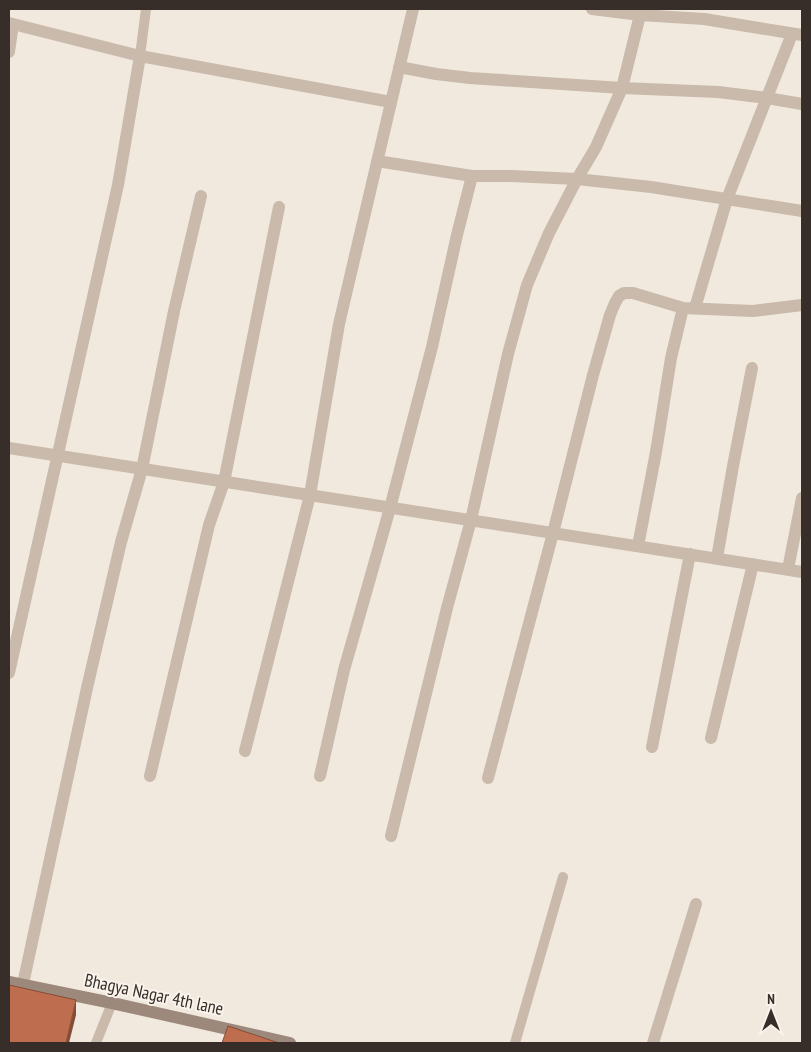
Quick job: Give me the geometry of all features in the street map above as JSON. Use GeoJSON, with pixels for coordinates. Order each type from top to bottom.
{"type":"FeatureCollection","features":[{"type":"Feature","properties":{"kind":"main road","name":"Bhagya Nagar 4th lane"},"geometry":{"type":"LineString","coordinates":[[9,982],[290,1043]]}},
{"type":"Feature","properties":{"kind":"street"},"geometry":{"type":"LineString","coordinates":[[245,751],[310,495],[339,324],[413,9]]}},
{"type":"Feature","properties":{"kind":"street"},"geometry":{"type":"LineString","coordinates":[[592,9],[640,15],[704,19],[797,34],[767,98],[727,199],[671,358],[638,546]]}},
{"type":"Feature","properties":{"kind":"street"},"geometry":{"type":"LineString","coordinates":[[704,19],[714,9]]}},
{"type":"Feature","properties":{"kind":"street"},"geometry":{"type":"LineString","coordinates":[[391,836],[447,608],[471,520],[508,354],[527,285],[549,233],[596,147],[622,88],[640,15]]}},
{"type":"Feature","properties":{"kind":"street"},"geometry":{"type":"LineString","coordinates":[[9,52],[11,24],[140,56],[391,102]]}},
{"type":"Feature","properties":{"kind":"street"},"geometry":{"type":"LineString","coordinates":[[9,673],[118,185],[140,56]]}},
{"type":"Feature","properties":{"kind":"street"},"geometry":{"type":"LineString","coordinates":[[399,67],[470,78],[718,92],[802,104]]}},
{"type":"Feature","properties":{"kind":"street"},"geometry":{"type":"LineString","coordinates":[[377,161],[472,176],[577,179],[651,187],[802,211]]}},
{"type":"Feature","properties":{"kind":"street"},"geometry":{"type":"LineString","coordinates":[[320,776],[344,670],[390,508],[432,347],[472,176]]}},
{"type":"Feature","properties":{"kind":"street"},"geometry":{"type":"LineString","coordinates":[[23,984],[87,688],[121,542],[142,469],[174,311],[201,196]]}},
{"type":"Feature","properties":{"kind":"street"},"geometry":{"type":"LineString","coordinates":[[150,776],[210,525],[224,482],[278,207]]}},
{"type":"Feature","properties":{"kind":"street"},"geometry":{"type":"LineString","coordinates":[[488,778],[554,533],[593,375],[610,315],[618,296],[624,293],[633,293],[689,308],[753,311],[802,305]]}},
{"type":"Feature","properties":{"kind":"street"},"geometry":{"type":"LineString","coordinates":[[717,558],[752,368]]}},
{"type":"Feature","properties":{"kind":"street"},"geometry":{"type":"LineString","coordinates":[[9,448],[802,572]]}},
{"type":"Feature","properties":{"kind":"street"},"geometry":{"type":"LineString","coordinates":[[788,569],[802,498]]}},
{"type":"Feature","properties":{"kind":"street"},"geometry":{"type":"LineString","coordinates":[[652,747],[690,554]]}},
{"type":"Feature","properties":{"kind":"street"},"geometry":{"type":"LineString","coordinates":[[711,738],[753,564]]}},
{"type":"Feature","properties":{"kind":"street"},"geometry":{"type":"LineString","coordinates":[[653,1043],[696,904]]}},
{"type":"Feature","properties":{"kind":"lane"},"geometry":{"type":"LineString","coordinates":[[140,56],[146,9]]}},
{"type":"Feature","properties":{"kind":"lane"},"geometry":{"type":"LineString","coordinates":[[515,1043],[563,877]]}},
{"type":"Feature","properties":{"kind":"lane"},"geometry":{"type":"LineString","coordinates":[[96,1043],[112,1003]]}},
{"type":"Feature","properties":{"kind":"building"},"geometry":{"type":"Polygon","coordinates":[[[9,985],[76,1000],[66,1043],[9,1043],[9,985]]]}},
{"type":"Feature","properties":{"kind":"building"},"geometry":{"type":"Polygon","coordinates":[[[228,1026],[279,1043],[222,1043],[228,1026]]]}}]}
